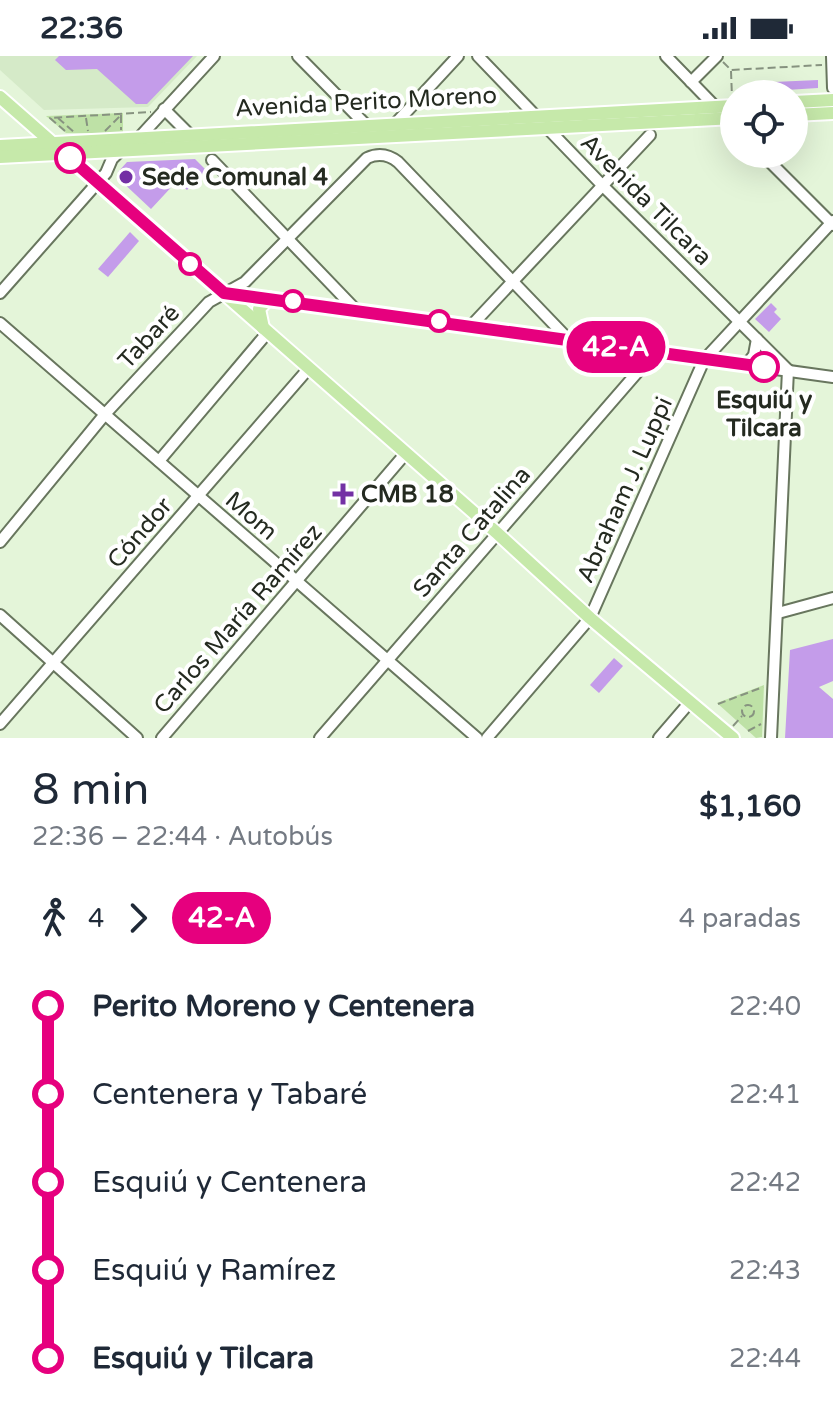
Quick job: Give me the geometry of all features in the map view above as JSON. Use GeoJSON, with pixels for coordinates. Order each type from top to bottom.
{"type":"FeatureCollection","features":[{"type":"Feature","properties":{"kind":"main road"},"geometry":{"type":"LineString","coordinates":[[0,97],[590,618],[733,738]]}},
{"type":"Feature","properties":{"kind":"main road"},"geometry":{"type":"LineString","coordinates":[[808,101],[833,100]]}},
{"type":"Feature","properties":{"kind":"main road","name":"Avenida Perito Moreno"},"geometry":{"type":"LineString","coordinates":[[0,146],[396,123],[715,107],[720,109]]}},
{"type":"Feature","properties":{"kind":"main road"},"geometry":{"type":"LineString","coordinates":[[808,114],[833,113]]}},
{"type":"Feature","properties":{"kind":"main road","name":"Avenida Perito Moreno"},"geometry":{"type":"LineString","coordinates":[[0,157],[548,129],[720,116]]}},
{"type":"Feature","properties":{"kind":"main road"},"geometry":{"type":"LineString","coordinates":[[265,330],[259,309],[269,298]]}},
{"type":"Feature","properties":{"kind":"street"},"geometry":{"type":"LineString","coordinates":[[0,293],[106,173],[120,150],[139,139],[214,56]]}},
{"type":"Feature","properties":{"kind":"street"},"geometry":{"type":"LineString","coordinates":[[298,56],[366,125]]}},
{"type":"Feature","properties":{"kind":"street"},"geometry":{"type":"LineString","coordinates":[[396,123],[458,56]]}},
{"type":"Feature","properties":{"kind":"street","name":"Avenida Tilcara"},"geometry":{"type":"LineString","coordinates":[[478,56],[788,370]]}},
{"type":"Feature","properties":{"kind":"street"},"geometry":{"type":"LineString","coordinates":[[666,56],[715,107]]}},
{"type":"Feature","properties":{"kind":"street"},"geometry":{"type":"LineString","coordinates":[[691,82],[717,56]]}},
{"type":"Feature","properties":{"kind":"street"},"geometry":{"type":"LineString","coordinates":[[832,56],[833,88]]}},
{"type":"Feature","properties":{"kind":"street"},"geometry":{"type":"LineString","coordinates":[[164,109],[189,134]]}},
{"type":"Feature","properties":{"kind":"street"},"geometry":{"type":"LineString","coordinates":[[471,326],[650,135]]}},
{"type":"Feature","properties":{"kind":"street","name":"Tabaré"},"geometry":{"type":"LineString","coordinates":[[0,542],[106,413],[209,302],[245,282],[367,158],[375,154],[384,155],[398,162],[513,283]]}},
{"type":"Feature","properties":{"kind":"street"},"geometry":{"type":"LineString","coordinates":[[212,160],[356,310]]}},
{"type":"Feature","properties":{"kind":"street"},"geometry":{"type":"LineString","coordinates":[[776,168],[833,223]]}},
{"type":"Feature","properties":{"kind":"street","name":"Abraham J. Luppi"},"geometry":{"type":"LineString","coordinates":[[487,738],[590,618],[704,360],[822,230],[833,223]]}},
{"type":"Feature","properties":{"kind":"street"},"geometry":{"type":"LineString","coordinates":[[513,283],[569,340]]}},
{"type":"Feature","properties":{"kind":"street"},"geometry":{"type":"LineString","coordinates":[[224,293],[833,377]]}},
{"type":"Feature","properties":{"kind":"street","name":"Mom"},"geometry":{"type":"LineString","coordinates":[[0,323],[477,738]]}},
{"type":"Feature","properties":{"kind":"street"},"geometry":{"type":"LineString","coordinates":[[159,461],[265,330]]}},
{"type":"Feature","properties":{"kind":"street"},"geometry":{"type":"LineString","coordinates":[[746,365],[754,355],[757,339]]}},
{"type":"Feature","properties":{"kind":"street","name":"Santa Catalina"},"geometry":{"type":"LineString","coordinates":[[320,738],[655,352]]}},
{"type":"Feature","properties":{"kind":"street","name":"Cóndor"},"geometry":{"type":"LineString","coordinates":[[0,724],[309,368]]}},
{"type":"Feature","properties":{"kind":"street"},"geometry":{"type":"LineString","coordinates":[[771,738],[788,370]]}},
{"type":"Feature","properties":{"kind":"street","name":"Carlos María Ramírez"},"geometry":{"type":"LineString","coordinates":[[162,738],[406,453]]}},
{"type":"Feature","properties":{"kind":"street"},"geometry":{"type":"LineString","coordinates":[[778,613],[833,598]]}},
{"type":"Feature","properties":{"kind":"street"},"geometry":{"type":"LineString","coordinates":[[0,615],[137,738]]}},
{"type":"Feature","properties":{"kind":"street"},"geometry":{"type":"LineString","coordinates":[[659,738],[690,702]]}},
{"type":"Feature","properties":{"kind":"path"},"geometry":{"type":"LineString","coordinates":[[717,56],[731,70],[731,80]]}},
{"type":"Feature","properties":{"kind":"path"},"geometry":{"type":"LineString","coordinates":[[731,70],[832,64]]}},
{"type":"Feature","properties":{"kind":"path"},"geometry":{"type":"LineString","coordinates":[[58,118],[74,132],[62,129],[50,118],[121,115],[164,109]]}},
{"type":"Feature","properties":{"kind":"path"},"geometry":{"type":"LineString","coordinates":[[121,115],[121,132],[104,132],[115,118],[121,115]]}},
{"type":"Feature","properties":{"kind":"path"},"geometry":{"type":"LineString","coordinates":[[86,116],[88,132]]}},
{"type":"Feature","properties":{"kind":"path"},"geometry":{"type":"LineString","coordinates":[[718,704],[763,687]]}},
{"type":"Feature","properties":{"kind":"path"},"geometry":{"type":"LineString","coordinates":[[741,696],[745,706]]}},
{"type":"Feature","properties":{"kind":"path"},"geometry":{"type":"LineString","coordinates":[[743,716],[740,710],[745,706],[751,706],[753,710]]}},
{"type":"Feature","properties":{"kind":"path"},"geometry":{"type":"LineString","coordinates":[[753,710],[763,707]]}},
{"type":"Feature","properties":{"kind":"path"},"geometry":{"type":"LineString","coordinates":[[737,721],[743,716],[751,716],[753,710]]}},
{"type":"Feature","properties":{"kind":"path"},"geometry":{"type":"LineString","coordinates":[[748,731],[762,724]]}},
{"type":"Feature","properties":{"kind":"shaded area"},"geometry":{"type":"Polygon","coordinates":[[[0,56],[197,56],[148,107],[44,110],[0,70],[0,56]]]}},
{"type":"Feature","properties":{"kind":"green space"},"geometry":{"type":"Polygon","coordinates":[[[123,113],[123,133],[66,133],[46,116],[123,113]]]}},
{"type":"Feature","properties":{"kind":"green space"},"geometry":{"type":"Polygon","coordinates":[[[764,685],[762,737],[756,738],[717,703],[764,685]]]}},
{"type":"Feature","properties":{"kind":"building"},"geometry":{"type":"Polygon","coordinates":[[[59,56],[193,56],[147,104],[136,104],[97,69],[66,70],[55,60],[59,56]]]}},
{"type":"Feature","properties":{"kind":"building"},"geometry":{"type":"Polygon","coordinates":[[[808,80],[818,80],[818,88],[808,89],[808,80]]]}},
{"type":"Feature","properties":{"kind":"building"},"geometry":{"type":"Polygon","coordinates":[[[195,159],[206,170],[187,190],[177,181],[151,209],[119,179],[118,172],[127,162],[195,159]]]}},
{"type":"Feature","properties":{"kind":"building"},"geometry":{"type":"Polygon","coordinates":[[[130,232],[139,241],[108,277],[98,269],[130,232]]]}},
{"type":"Feature","properties":{"kind":"building"},"geometry":{"type":"Polygon","coordinates":[[[771,303],[781,319],[769,332],[755,319],[771,303]]]}},
{"type":"Feature","properties":{"kind":"building"},"geometry":{"type":"Polygon","coordinates":[[[833,639],[833,681],[819,687],[833,699],[833,738],[785,738],[790,650],[833,639]]]}},
{"type":"Feature","properties":{"kind":"building"},"geometry":{"type":"Polygon","coordinates":[[[614,658],[623,666],[599,693],[590,685],[614,658]]]}},
{"type":"Feature","properties":{"kind":"bus line","name":"42-A"},"geometry":{"type":"LineString","coordinates":[[70,158],[224,293],[764,367]]}},
{"type":"Feature","properties":{"kind":"place","name":"Sede Comunal 4"},"geometry":{"type":"Point","coordinates":[126,177]}},
{"type":"Feature","properties":{"kind":"place","name":"Esquiú y Tilcara"},"geometry":{"type":"Point","coordinates":[764,367]}},
{"type":"Feature","properties":{"kind":"place","name":"CMB 18"},"geometry":{"type":"Point","coordinates":[343,494]}}]}
